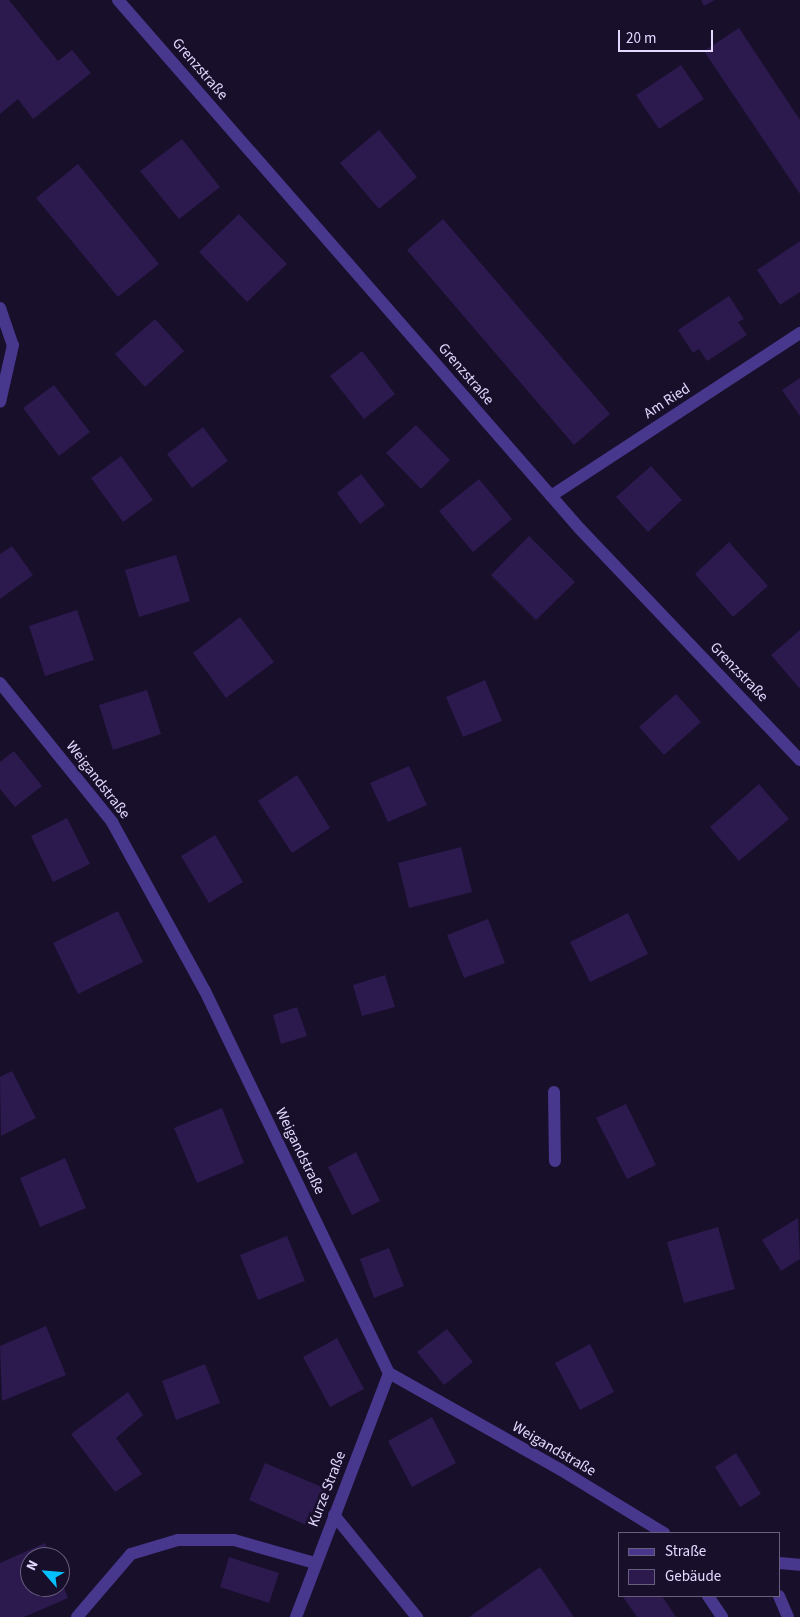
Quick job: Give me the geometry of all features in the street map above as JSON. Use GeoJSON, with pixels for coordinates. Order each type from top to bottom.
{"type":"FeatureCollection","features":[{"type":"Feature","properties":{"kind":"street","name":"Grenzstraße"},"geometry":{"type":"LineString","coordinates":[[118,0],[551,496],[800,760]]}},
{"type":"Feature","properties":{"kind":"street"},"geometry":{"type":"LineString","coordinates":[[0,308],[13,346],[0,402]]}},
{"type":"Feature","properties":{"kind":"street","name":"Am Ried"},"geometry":{"type":"LineString","coordinates":[[551,496],[800,332]]}},
{"type":"Feature","properties":{"kind":"street","name":"Weigandstraße"},"geometry":{"type":"LineString","coordinates":[[0,683],[112,822],[205,991],[389,1373],[561,1470],[662,1532]]}},
{"type":"Feature","properties":{"kind":"street"},"geometry":{"type":"LineString","coordinates":[[554,1092],[554,1161]]}},
{"type":"Feature","properties":{"kind":"street","name":"Kurze Straße"},"geometry":{"type":"LineString","coordinates":[[296,1617],[389,1373]]}},
{"type":"Feature","properties":{"kind":"street"},"geometry":{"type":"LineString","coordinates":[[334,1516],[417,1617]]}},
{"type":"Feature","properties":{"kind":"street"},"geometry":{"type":"LineString","coordinates":[[77,1617],[131,1554],[178,1540],[234,1540],[315,1563]]}},
{"type":"Feature","properties":{"kind":"street"},"geometry":{"type":"LineString","coordinates":[[780,1563],[800,1565]]}},
{"type":"Feature","properties":{"kind":"street"},"geometry":{"type":"LineString","coordinates":[[709,1597],[722,1617]]}},
{"type":"Feature","properties":{"kind":"street"},"geometry":{"type":"LineString","coordinates":[[779,1597],[788,1617]]}},
{"type":"Feature","properties":{"kind":"building"},"geometry":{"type":"Polygon","coordinates":[[[0,0],[9,0],[58,61],[72,50],[91,73],[33,119],[18,99],[0,114],[0,0]]]}},
{"type":"Feature","properties":{"kind":"building"},"geometry":{"type":"Polygon","coordinates":[[[701,0],[715,0],[704,6],[701,0]]]}},
{"type":"Feature","properties":{"kind":"building"},"geometry":{"type":"Polygon","coordinates":[[[739,28],[800,120],[800,194],[704,51],[739,28]]]}},
{"type":"Feature","properties":{"kind":"building"},"geometry":{"type":"Polygon","coordinates":[[[681,65],[704,99],[659,129],[636,95],[681,65]]]}},
{"type":"Feature","properties":{"kind":"building"},"geometry":{"type":"Polygon","coordinates":[[[379,130],[417,177],[379,209],[340,163],[379,130]]]}},
{"type":"Feature","properties":{"kind":"building"},"geometry":{"type":"Polygon","coordinates":[[[182,139],[220,187],[179,219],[140,171],[182,139]]]}},
{"type":"Feature","properties":{"kind":"building"},"geometry":{"type":"Polygon","coordinates":[[[78,164],[159,264],[118,297],[36,198],[78,164]]]}},
{"type":"Feature","properties":{"kind":"building"},"geometry":{"type":"Polygon","coordinates":[[[239,214],[287,264],[247,302],[199,252],[239,214]]]}},
{"type":"Feature","properties":{"kind":"building"},"geometry":{"type":"Polygon","coordinates":[[[443,219],[610,414],[574,445],[407,250],[443,219]]]}},
{"type":"Feature","properties":{"kind":"building"},"geometry":{"type":"Polygon","coordinates":[[[800,241],[800,292],[780,305],[757,270],[800,241]]]}},
{"type":"Feature","properties":{"kind":"building"},"geometry":{"type":"Polygon","coordinates":[[[729,296],[744,319],[738,322],[747,335],[707,361],[699,349],[693,353],[678,330],[729,296]]]}},
{"type":"Feature","properties":{"kind":"building"},"geometry":{"type":"Polygon","coordinates":[[[155,319],[184,351],[145,387],[115,354],[155,319]]]}},
{"type":"Feature","properties":{"kind":"building"},"geometry":{"type":"Polygon","coordinates":[[[362,351],[395,394],[364,419],[330,376],[362,351]]]}},
{"type":"Feature","properties":{"kind":"building"},"geometry":{"type":"Polygon","coordinates":[[[800,378],[800,416],[782,390],[800,378]]]}},
{"type":"Feature","properties":{"kind":"building"},"geometry":{"type":"Polygon","coordinates":[[[54,385],[90,432],[59,456],[23,408],[54,385]]]}},
{"type":"Feature","properties":{"kind":"building"},"geometry":{"type":"Polygon","coordinates":[[[416,425],[450,460],[421,489],[386,453],[416,425]]]}},
{"type":"Feature","properties":{"kind":"building"},"geometry":{"type":"Polygon","coordinates":[[[203,427],[228,461],[192,488],[167,454],[203,427]]]}},
{"type":"Feature","properties":{"kind":"building"},"geometry":{"type":"Polygon","coordinates":[[[121,456],[153,500],[123,522],[91,478],[121,456]]]}},
{"type":"Feature","properties":{"kind":"building"},"geometry":{"type":"Polygon","coordinates":[[[651,466],[682,500],[648,532],[616,497],[651,466]]]}},
{"type":"Feature","properties":{"kind":"building"},"geometry":{"type":"Polygon","coordinates":[[[361,474],[385,505],[360,524],[337,493],[361,474]]]}},
{"type":"Feature","properties":{"kind":"building"},"geometry":{"type":"Polygon","coordinates":[[[479,479],[512,519],[473,552],[439,511],[479,479]]]}},
{"type":"Feature","properties":{"kind":"building"},"geometry":{"type":"Polygon","coordinates":[[[529,536],[575,582],[536,620],[491,575],[529,536]]]}},
{"type":"Feature","properties":{"kind":"building"},"geometry":{"type":"Polygon","coordinates":[[[729,542],[768,586],[733,617],[695,574],[729,542]]]}},
{"type":"Feature","properties":{"kind":"building"},"geometry":{"type":"Polygon","coordinates":[[[12,546],[33,575],[0,599],[0,554],[12,546]]]}},
{"type":"Feature","properties":{"kind":"building"},"geometry":{"type":"Polygon","coordinates":[[[176,555],[190,601],[139,617],[125,570],[176,555]]]}},
{"type":"Feature","properties":{"kind":"building"},"geometry":{"type":"Polygon","coordinates":[[[77,610],[94,660],[45,676],[29,626],[77,610]]]}},
{"type":"Feature","properties":{"kind":"building"},"geometry":{"type":"Polygon","coordinates":[[[240,617],[274,662],[226,698],[193,653],[240,617]]]}},
{"type":"Feature","properties":{"kind":"building"},"geometry":{"type":"Polygon","coordinates":[[[800,630],[800,689],[771,655],[800,630]]]}},
{"type":"Feature","properties":{"kind":"building"},"geometry":{"type":"Polygon","coordinates":[[[485,680],[502,721],[463,737],[446,697],[485,680]]]}},
{"type":"Feature","properties":{"kind":"building"},"geometry":{"type":"Polygon","coordinates":[[[147,690],[161,734],[113,750],[99,705],[147,690]]]}},
{"type":"Feature","properties":{"kind":"building"},"geometry":{"type":"Polygon","coordinates":[[[676,694],[701,722],[664,755],[639,727],[676,694]]]}},
{"type":"Feature","properties":{"kind":"building"},"geometry":{"type":"Polygon","coordinates":[[[14,751],[42,786],[15,807],[0,789],[0,762],[14,751]]]}},
{"type":"Feature","properties":{"kind":"building"},"geometry":{"type":"Polygon","coordinates":[[[409,766],[427,805],[388,822],[370,783],[409,766]]]}},
{"type":"Feature","properties":{"kind":"building"},"geometry":{"type":"Polygon","coordinates":[[[297,775],[330,828],[292,853],[258,801],[297,775]]]}},
{"type":"Feature","properties":{"kind":"building"},"geometry":{"type":"Polygon","coordinates":[[[759,784],[789,819],[739,861],[710,827],[759,784]]]}},
{"type":"Feature","properties":{"kind":"building"},"geometry":{"type":"Polygon","coordinates":[[[67,818],[90,864],[53,882],[31,836],[67,818]]]}},
{"type":"Feature","properties":{"kind":"building"},"geometry":{"type":"Polygon","coordinates":[[[215,835],[243,882],[209,903],[181,856],[215,835]]]}},
{"type":"Feature","properties":{"kind":"building"},"geometry":{"type":"Polygon","coordinates":[[[461,847],[472,892],[409,908],[398,863],[461,847]]]}},
{"type":"Feature","properties":{"kind":"building"},"geometry":{"type":"Polygon","coordinates":[[[118,911],[143,962],[78,994],[53,943],[118,911]]]}},
{"type":"Feature","properties":{"kind":"building"},"geometry":{"type":"Polygon","coordinates":[[[628,913],[648,954],[590,982],[570,942],[628,913]]]}},
{"type":"Feature","properties":{"kind":"building"},"geometry":{"type":"Polygon","coordinates":[[[488,919],[505,963],[464,978],[447,935],[488,919]]]}},
{"type":"Feature","properties":{"kind":"building"},"geometry":{"type":"Polygon","coordinates":[[[385,975],[395,1007],[362,1016],[353,985],[385,975]]]}},
{"type":"Feature","properties":{"kind":"building"},"geometry":{"type":"Polygon","coordinates":[[[297,1007],[307,1036],[281,1044],[273,1015],[297,1007]]]}},
{"type":"Feature","properties":{"kind":"building"},"geometry":{"type":"Polygon","coordinates":[[[12,1071],[36,1118],[1,1136],[0,1077],[12,1071]]]}},
{"type":"Feature","properties":{"kind":"building"},"geometry":{"type":"Polygon","coordinates":[[[626,1104],[656,1165],[627,1179],[596,1118],[626,1104]]]}},
{"type":"Feature","properties":{"kind":"building"},"geometry":{"type":"Polygon","coordinates":[[[222,1108],[244,1163],[197,1183],[174,1128],[222,1108]]]}},
{"type":"Feature","properties":{"kind":"building"},"geometry":{"type":"Polygon","coordinates":[[[356,1152],[380,1201],[352,1215],[328,1167],[356,1152]]]}},
{"type":"Feature","properties":{"kind":"building"},"geometry":{"type":"Polygon","coordinates":[[[65,1158],[86,1208],[40,1227],[20,1178],[65,1158]]]}},
{"type":"Feature","properties":{"kind":"building"},"geometry":{"type":"Polygon","coordinates":[[[798,1218],[800,1259],[781,1271],[762,1240],[798,1218]]]}},
{"type":"Feature","properties":{"kind":"building"},"geometry":{"type":"Polygon","coordinates":[[[718,1227],[735,1289],[684,1303],[667,1242],[718,1227]]]}},
{"type":"Feature","properties":{"kind":"building"},"geometry":{"type":"Polygon","coordinates":[[[287,1236],[305,1281],[258,1300],[240,1255],[287,1236]]]}},
{"type":"Feature","properties":{"kind":"building"},"geometry":{"type":"Polygon","coordinates":[[[389,1248],[404,1286],[374,1298],[360,1259],[389,1248]]]}},
{"type":"Feature","properties":{"kind":"building"},"geometry":{"type":"Polygon","coordinates":[[[46,1326],[66,1375],[2,1401],[0,1346],[46,1326]]]}},
{"type":"Feature","properties":{"kind":"building"},"geometry":{"type":"Polygon","coordinates":[[[447,1329],[473,1362],[444,1385],[417,1352],[447,1329]]]}},
{"type":"Feature","properties":{"kind":"building"},"geometry":{"type":"Polygon","coordinates":[[[337,1338],[364,1389],[330,1407],[303,1357],[337,1338]]]}},
{"type":"Feature","properties":{"kind":"building"},"geometry":{"type":"Polygon","coordinates":[[[590,1344],[614,1392],[580,1410],[555,1363],[590,1344]]]}},
{"type":"Feature","properties":{"kind":"building"},"geometry":{"type":"Polygon","coordinates":[[[205,1364],[220,1403],[176,1420],[162,1381],[205,1364]]]}},
{"type":"Feature","properties":{"kind":"building"},"geometry":{"type":"Polygon","coordinates":[[[128,1392],[143,1415],[116,1438],[142,1474],[115,1492],[71,1434],[128,1392]]]}},
{"type":"Feature","properties":{"kind":"building"},"geometry":{"type":"Polygon","coordinates":[[[432,1417],[456,1463],[412,1487],[388,1441],[432,1417]]]}},
{"type":"Feature","properties":{"kind":"building"},"geometry":{"type":"Polygon","coordinates":[[[736,1453],[761,1494],[740,1507],[715,1467],[736,1453]]]}},
{"type":"Feature","properties":{"kind":"building"},"geometry":{"type":"Polygon","coordinates":[[[265,1463],[329,1490],[313,1528],[249,1500],[265,1463]]]}},
{"type":"Feature","properties":{"kind":"building"},"geometry":{"type":"Polygon","coordinates":[[[45,1543],[47,1547],[36,1547],[45,1543]]]}},
{"type":"Feature","properties":{"kind":"building"},"geometry":{"type":"Polygon","coordinates":[[[20,1554],[20,1597],[68,1598],[24,1617],[0,1617],[0,1563],[20,1554]]]}},
{"type":"Feature","properties":{"kind":"building"},"geometry":{"type":"Polygon","coordinates":[[[229,1557],[279,1573],[269,1603],[220,1587],[229,1557]]]}},
{"type":"Feature","properties":{"kind":"building"},"geometry":{"type":"Polygon","coordinates":[[[540,1567],[574,1617],[469,1617],[512,1587],[540,1567]]]}},
{"type":"Feature","properties":{"kind":"building"},"geometry":{"type":"Polygon","coordinates":[[[623,1597],[663,1597],[676,1617],[637,1617],[623,1597]]]}}]}
